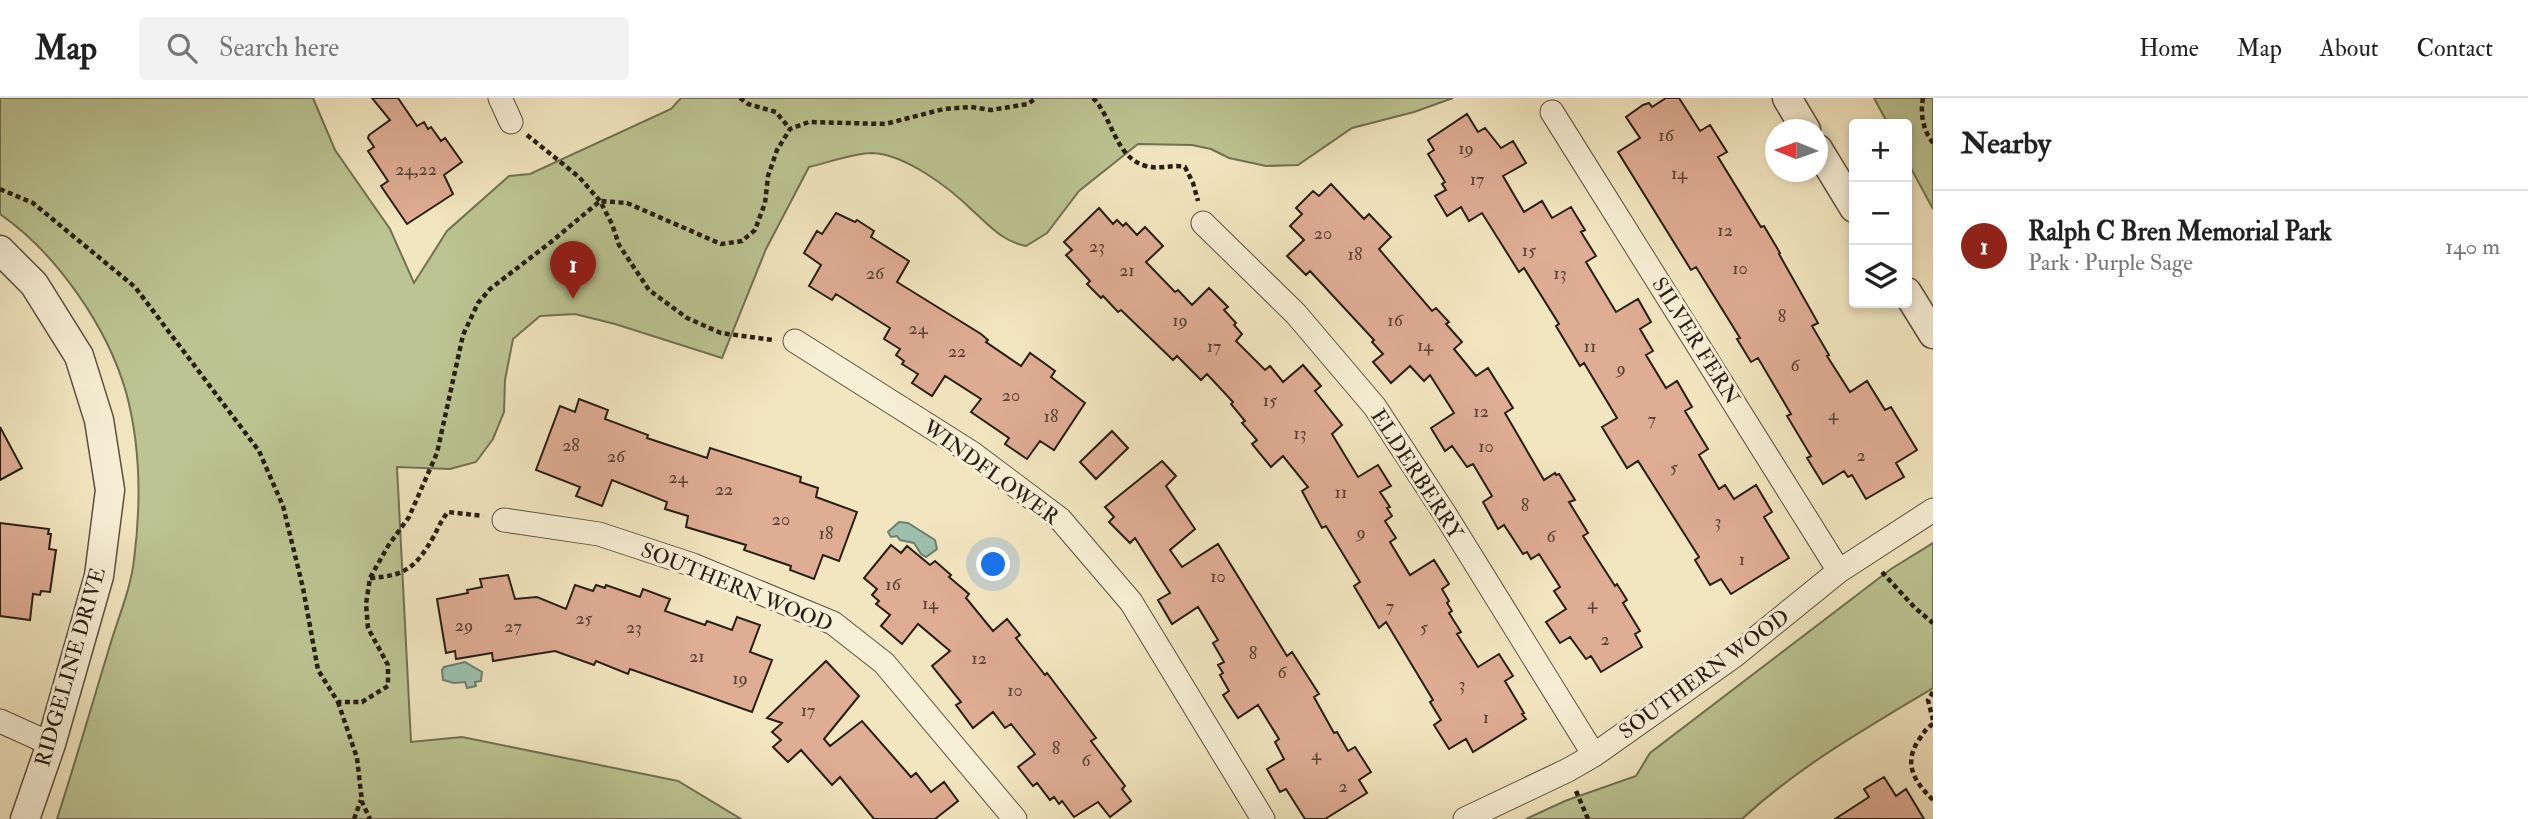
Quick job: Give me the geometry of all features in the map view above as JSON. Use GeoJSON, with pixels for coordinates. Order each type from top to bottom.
{"type":"FeatureCollection","features":[{"type":"Feature","properties":{"kind":"street"},"geometry":{"type":"LineString","coordinates":[[500,98],[511,122]]}},
{"type":"Feature","properties":{"kind":"street"},"geometry":{"type":"LineString","coordinates":[[1787,98],[1799,119]]}},
{"type":"Feature","properties":{"kind":"street","name":"SILVER FERN"},"geometry":{"type":"LineString","coordinates":[[1552,112],[1839,571]]}},
{"type":"Feature","properties":{"kind":"street"},"geometry":{"type":"LineString","coordinates":[[1828,165],[1849,200]]}},
{"type":"Feature","properties":{"kind":"street","name":"ELDERBERRY"},"geometry":{"type":"LineString","coordinates":[[1203,223],[1296,314],[1376,407],[1594,755]]}},
{"type":"Feature","properties":{"kind":"street","name":"RIDGELINE DRIVE"},"geometry":{"type":"LineString","coordinates":[[0,250],[34,284],[79,356],[99,420],[110,490],[99,576],[51,744],[25,819]]}},
{"type":"Feature","properties":{"kind":"street"},"geometry":{"type":"LineString","coordinates":[[1912,300],[1933,334]]}},
{"type":"Feature","properties":{"kind":"street","name":"WINDFLOWER"},"geometry":{"type":"LineString","coordinates":[[795,341],[972,453],[1060,519],[1131,602],[1263,819]]}},
{"type":"Feature","properties":{"kind":"street","name":"SOUTHERN WOOD"},"geometry":{"type":"LineString","coordinates":[[1465,819],[1594,755],[1734,656],[1839,571],[1933,510]]}},
{"type":"Feature","properties":{"kind":"street","name":"SOUTHERN WOOD"},"geometry":{"type":"LineString","coordinates":[[504,520],[599,534],[693,565],[833,623],[884,663],[1015,819]]}},
{"type":"Feature","properties":{"kind":"street"},"geometry":{"type":"LineString","coordinates":[[0,721],[51,744]]}},
{"type":"Feature","properties":{"kind":"path"},"geometry":{"type":"LineString","coordinates":[[740,98],[748,104],[776,112],[790,129]]}},
{"type":"Feature","properties":{"kind":"path"},"geometry":{"type":"LineString","coordinates":[[338,702],[362,702],[388,686],[388,665],[368,628],[366,604],[370,578],[409,517],[437,453],[463,335],[478,303],[490,289],[551,243],[600,201],[627,204],[721,244],[742,241],[755,230],[765,203],[768,176],[776,150],[790,129],[809,122],[885,124],[944,108],[971,107],[991,110],[1028,104],[1036,98]]}},
{"type":"Feature","properties":{"kind":"path"},"geometry":{"type":"LineString","coordinates":[[1093,98],[1126,153],[1144,166],[1185,167],[1194,183],[1203,223]]}},
{"type":"Feature","properties":{"kind":"path"},"geometry":{"type":"LineString","coordinates":[[1923,98],[1924,129],[1933,143]]}},
{"type":"Feature","properties":{"kind":"path"},"geometry":{"type":"LineString","coordinates":[[511,122],[579,177],[600,201],[619,245],[649,290],[687,318],[722,332],[753,339],[795,341]]}},
{"type":"Feature","properties":{"kind":"path"},"geometry":{"type":"LineString","coordinates":[[0,189],[33,203],[135,288],[259,451],[283,506],[303,588],[318,670],[338,702],[357,758],[362,798],[370,819]]}},
{"type":"Feature","properties":{"kind":"path"},"geometry":{"type":"LineString","coordinates":[[370,578],[392,577],[405,572],[417,560],[448,512],[504,520]]}},
{"type":"Feature","properties":{"kind":"path"},"geometry":{"type":"LineString","coordinates":[[1882,572],[1915,608],[1933,623]]}},
{"type":"Feature","properties":{"kind":"path"},"geometry":{"type":"LineString","coordinates":[[1933,692],[1928,701],[1933,722],[1926,728],[1912,751],[1912,769],[1918,786],[1933,800]]}},
{"type":"Feature","properties":{"kind":"path"},"geometry":{"type":"LineString","coordinates":[[1568,770],[1588,819]]}},
{"type":"Feature","properties":{"kind":"path"},"geometry":{"type":"LineString","coordinates":[[354,819],[362,798]]}},
{"type":"Feature","properties":{"kind":"shaded area"},"geometry":{"type":"Polygon","coordinates":[[[0,98],[313,98],[335,150],[390,229],[414,283],[447,231],[509,176],[530,174],[671,109],[681,98],[1453,98],[1414,112],[1352,128],[1298,165],[1266,166],[1229,158],[1211,149],[1192,145],[1138,144],[1079,191],[1047,233],[1026,246],[997,233],[952,192],[898,159],[872,153],[840,159],[809,167],[766,249],[722,358],[575,314],[540,316],[513,339],[505,380],[504,412],[493,439],[476,462],[450,469],[397,467],[411,742],[462,737],[678,781],[741,819],[57,819],[130,581],[138,518],[137,455],[126,392],[93,317],[41,249],[0,214],[0,98]]]}},
{"type":"Feature","properties":{"kind":"shaded area"},"geometry":{"type":"Polygon","coordinates":[[[1874,98],[1933,98],[1933,209],[1912,170],[1912,119],[1885,119],[1874,98]]]}},
{"type":"Feature","properties":{"kind":"shaded area"},"geometry":{"type":"Polygon","coordinates":[[[899,522],[908,523],[935,540],[937,549],[926,557],[914,543],[900,540],[897,536],[891,537],[888,532],[899,522]]]}},
{"type":"Feature","properties":{"kind":"shaded area"},"geometry":{"type":"Polygon","coordinates":[[[1933,543],[1933,688],[1810,765],[1742,819],[1526,819],[1565,801],[1636,776],[1650,753],[1891,569],[1933,543]]]}},
{"type":"Feature","properties":{"kind":"shaded area"},"geometry":{"type":"Polygon","coordinates":[[[465,662],[482,672],[481,681],[475,682],[476,686],[467,688],[465,682],[443,680],[444,667],[465,662]]]}},
{"type":"Feature","properties":{"kind":"building"},"geometry":{"type":"Polygon","coordinates":[[[372,98],[398,98],[417,126],[424,122],[441,141],[445,138],[462,162],[444,175],[453,194],[407,224],[381,186],[388,181],[368,151],[374,147],[369,135],[390,120],[372,98]]]}},
{"type":"Feature","properties":{"kind":"building"},"geometry":{"type":"Polygon","coordinates":[[[1666,98],[1679,98],[1700,131],[1710,125],[1727,152],[1718,157],[1780,253],[1818,323],[1812,326],[1829,355],[1827,356],[1850,392],[1867,381],[1885,410],[1891,407],[1917,450],[1896,463],[1904,477],[1866,499],[1852,475],[1848,477],[1844,471],[1823,484],[1807,458],[1811,456],[1787,416],[1791,414],[1758,358],[1751,362],[1737,339],[1740,338],[1696,267],[1691,270],[1618,152],[1640,138],[1626,117],[1643,105],[1649,103],[1652,107],[1666,98]]]}},
{"type":"Feature","properties":{"kind":"building"},"geometry":{"type":"Polygon","coordinates":[[[1467,114],[1478,132],[1485,128],[1501,148],[1513,141],[1526,163],[1503,176],[1524,212],[1542,201],[1552,218],[1571,207],[1585,230],[1581,232],[1596,256],[1586,262],[1616,312],[1638,299],[1651,322],[1640,329],[1653,351],[1646,355],[1666,388],[1677,381],[1692,407],[1685,411],[1708,449],[1699,455],[1719,489],[1725,485],[1734,499],[1756,485],[1772,512],[1764,517],[1789,558],[1731,594],[1721,579],[1710,585],[1695,560],[1699,557],[1638,461],[1627,468],[1602,427],[1617,418],[1584,363],[1580,366],[1556,326],[1559,324],[1524,268],[1519,272],[1482,213],[1469,221],[1461,207],[1447,216],[1435,196],[1446,190],[1442,184],[1445,182],[1428,154],[1434,150],[1428,140],[1467,114]]]}},
{"type":"Feature","properties":{"kind":"building"},"geometry":{"type":"Polygon","coordinates":[[[1331,184],[1364,219],[1369,214],[1391,237],[1379,249],[1432,311],[1436,308],[1449,322],[1446,324],[1462,342],[1454,349],[1476,376],[1488,368],[1513,408],[1505,413],[1544,480],[1555,473],[1559,474],[1575,500],[1569,502],[1588,533],[1583,536],[1627,600],[1623,603],[1640,631],[1635,634],[1642,647],[1601,672],[1591,656],[1586,659],[1570,637],[1560,643],[1546,622],[1566,609],[1554,591],[1560,587],[1539,554],[1531,559],[1527,552],[1523,554],[1504,525],[1498,529],[1483,502],[1492,496],[1473,464],[1467,467],[1452,446],[1445,451],[1431,428],[1454,413],[1430,375],[1424,381],[1410,366],[1391,383],[1373,362],[1383,354],[1372,342],[1374,340],[1310,271],[1306,275],[1287,256],[1304,240],[1290,226],[1302,214],[1296,208],[1313,191],[1319,196],[1331,184]]]}},
{"type":"Feature","properties":{"kind":"building"},"geometry":{"type":"Polygon","coordinates":[[[1099,208],[1113,224],[1117,220],[1123,226],[1126,223],[1137,235],[1145,227],[1163,246],[1146,262],[1175,292],[1178,290],[1192,305],[1209,288],[1228,307],[1224,310],[1242,334],[1236,341],[1265,370],[1270,366],[1283,382],[1303,365],[1321,386],[1315,391],[1342,425],[1332,434],[1358,477],[1378,465],[1391,486],[1380,492],[1390,507],[1387,508],[1392,516],[1385,521],[1396,538],[1390,542],[1410,575],[1434,560],[1449,584],[1442,589],[1452,611],[1449,613],[1461,632],[1457,634],[1478,667],[1499,654],[1513,676],[1505,681],[1526,719],[1473,752],[1466,739],[1449,749],[1434,725],[1441,720],[1430,702],[1433,700],[1386,622],[1379,628],[1354,586],[1360,582],[1326,526],[1322,528],[1302,491],[1308,487],[1283,456],[1271,467],[1252,444],[1257,440],[1242,423],[1245,421],[1231,404],[1233,402],[1207,374],[1201,380],[1177,356],[1173,360],[1121,310],[1118,312],[1103,296],[1101,298],[1087,284],[1090,281],[1066,255],[1072,250],[1064,242],[1099,208]]]}},
{"type":"Feature","properties":{"kind":"building"},"geometry":{"type":"Polygon","coordinates":[[[836,213],[855,222],[857,220],[874,231],[871,237],[909,261],[897,282],[981,334],[988,340],[986,342],[1021,366],[1030,353],[1055,371],[1051,377],[1085,403],[1054,450],[1040,441],[1027,459],[1005,444],[1009,438],[971,412],[981,399],[945,376],[932,396],[912,383],[918,374],[902,364],[904,361],[896,355],[900,349],[884,339],[890,328],[836,294],[832,300],[809,286],[821,265],[804,253],[817,231],[822,234],[836,213]]]}},
{"type":"Feature","properties":{"kind":"building"},"geometry":{"type":"Polygon","coordinates":[[[579,399],[608,410],[605,419],[648,435],[647,438],[707,458],[710,448],[801,477],[800,482],[818,488],[816,497],[857,512],[839,561],[823,555],[814,579],[790,570],[791,566],[744,550],[746,545],[686,527],[688,516],[665,509],[667,502],[612,480],[602,506],[576,496],[580,487],[536,470],[560,406],[575,412],[579,399]]]}},
{"type":"Feature","properties":{"kind":"building"},"geometry":{"type":"Polygon","coordinates":[[[0,427],[22,468],[0,480],[0,427]]]}},
{"type":"Feature","properties":{"kind":"building"},"geometry":{"type":"Polygon","coordinates":[[[1112,431],[1128,448],[1096,479],[1080,462],[1112,431]]]}},
{"type":"Feature","properties":{"kind":"building"},"geometry":{"type":"Polygon","coordinates":[[[1162,461],[1176,476],[1166,486],[1195,529],[1170,550],[1182,567],[1218,544],[1287,656],[1292,652],[1319,694],[1314,697],[1334,733],[1337,732],[1348,751],[1355,747],[1371,772],[1359,780],[1367,793],[1325,819],[1305,819],[1286,789],[1280,792],[1267,769],[1284,759],[1275,742],[1279,739],[1258,705],[1238,718],[1223,695],[1229,691],[1218,665],[1224,662],[1213,643],[1218,640],[1198,607],[1172,624],[1158,600],[1170,593],[1135,538],[1130,543],[1109,522],[1114,517],[1105,507],[1162,461]]]}},
{"type":"Feature","properties":{"kind":"building"},"geometry":{"type":"Polygon","coordinates":[[[0,523],[49,529],[49,549],[56,550],[50,592],[33,594],[30,620],[0,616],[0,523]]]}},
{"type":"Feature","properties":{"kind":"building"},"geometry":{"type":"Polygon","coordinates":[[[891,545],[901,553],[907,546],[930,565],[935,561],[969,594],[966,598],[993,631],[1007,619],[1020,635],[1016,638],[1045,675],[1047,673],[1096,738],[1091,741],[1125,786],[1122,789],[1131,801],[1110,817],[1098,802],[1074,817],[1062,801],[1059,804],[1054,797],[1050,800],[1037,783],[1033,786],[1018,767],[1035,754],[1011,724],[1005,728],[993,712],[973,728],[956,705],[961,702],[932,666],[950,651],[918,624],[902,644],[881,626],[890,615],[876,604],[879,601],[872,595],[877,589],[864,578],[891,545]]]}},
{"type":"Feature","properties":{"kind":"building"},"geometry":{"type":"Polygon","coordinates":[[[508,575],[515,599],[537,597],[566,609],[575,585],[593,591],[596,585],[605,588],[606,585],[640,597],[643,589],[670,599],[665,611],[705,625],[707,621],[732,630],[737,617],[760,625],[750,652],[772,660],[752,712],[630,669],[628,674],[596,661],[594,665],[555,651],[493,661],[492,653],[456,659],[455,651],[446,653],[437,599],[468,593],[467,590],[482,587],[480,579],[508,575]]]}},
{"type":"Feature","properties":{"kind":"building"},"geometry":{"type":"Polygon","coordinates":[[[826,661],[859,696],[824,739],[830,746],[862,721],[911,777],[916,773],[931,792],[944,782],[958,801],[935,819],[874,819],[840,777],[832,785],[801,750],[788,762],[773,747],[781,740],[772,732],[782,723],[767,718],[826,661]]]}},
{"type":"Feature","properties":{"kind":"building"},"geometry":{"type":"Polygon","coordinates":[[[1884,777],[1896,796],[1906,789],[1924,819],[1835,819],[1869,797],[1864,789],[1884,777]]]}},
{"type":"Feature","properties":{"kind":"place","name":"Ralph C Bren Memorial Park"},"geometry":{"type":"Point","coordinates":[573,299]}}]}
